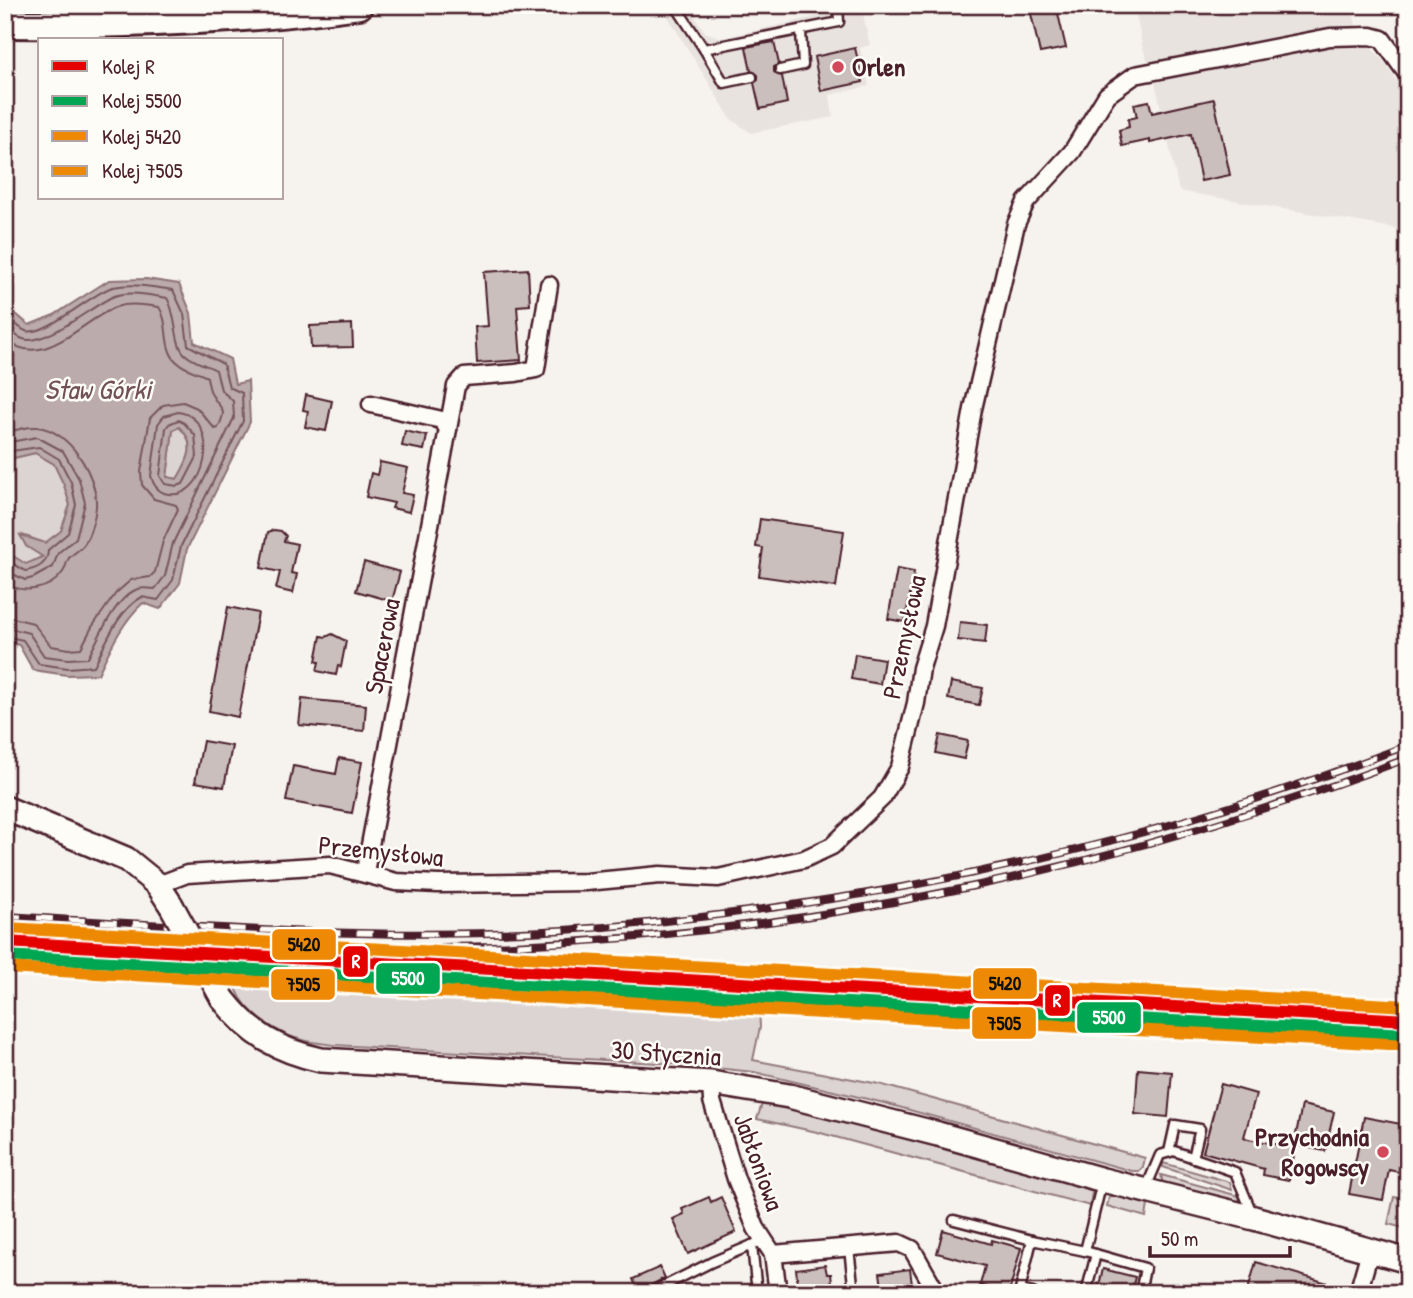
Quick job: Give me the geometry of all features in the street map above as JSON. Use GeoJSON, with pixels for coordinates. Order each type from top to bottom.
{"type":"FeatureCollection","features":[{"type":"Feature","properties":{"kind":"main road"},"geometry":{"type":"LineString","coordinates":[[5,24],[194,19],[305,13],[359,5]]}},
{"type":"Feature","properties":{"kind":"street","name":"Przemysłowa"},"geometry":{"type":"LineString","coordinates":[[158,885],[187,874],[330,865],[396,882],[438,884],[586,882],[660,875],[718,878],[804,859],[832,846],[882,797],[900,766],[916,702],[921,668],[934,625],[973,409],[1016,224],[1026,202],[1072,152],[1107,94],[1135,75],[1330,37],[1371,36],[1382,39],[1408,75]]}},
{"type":"Feature","properties":{"kind":"street","name":"Spacerowa"},"geometry":{"type":"LineString","coordinates":[[365,872],[457,386],[464,377],[536,369],[549,285]]}},
{"type":"Feature","properties":{"kind":"street"},"geometry":{"type":"LineString","coordinates":[[371,404],[442,420],[447,429]]}},
{"type":"Feature","properties":{"kind":"street","name":"30 Stycznia"},"geometry":{"type":"LineString","coordinates":[[5,808],[126,859],[158,885],[223,999],[258,1036],[290,1052],[321,1060],[711,1083],[824,1104],[1103,1180],[1254,1217],[1408,1261]]}},
{"type":"Feature","properties":{"kind":"street","name":"Jabłoniowa"},"geometry":{"type":"LineString","coordinates":[[711,1083],[712,1101],[736,1179],[763,1246],[778,1293]]}},
{"type":"Feature","properties":{"kind":"street"},"geometry":{"type":"LineString","coordinates":[[763,1246],[849,1248],[899,1243],[912,1250],[937,1293]]}},
{"type":"Feature","properties":{"kind":"street"},"geometry":{"type":"LineString","coordinates":[[1358,1293],[1370,1251]]}},
{"type":"Feature","properties":{"kind":"lane"},"geometry":{"type":"LineString","coordinates":[[675,5],[724,83],[752,76]]}},
{"type":"Feature","properties":{"kind":"lane"},"geometry":{"type":"LineString","coordinates":[[704,50],[839,22],[838,5]]}},
{"type":"Feature","properties":{"kind":"lane"},"geometry":{"type":"LineString","coordinates":[[780,70],[803,65],[801,31]]}},
{"type":"Feature","properties":{"kind":"lane"},"geometry":{"type":"LineString","coordinates":[[1169,1152],[1175,1125],[1200,1129],[1193,1158]]}},
{"type":"Feature","properties":{"kind":"lane"},"geometry":{"type":"LineString","coordinates":[[1145,1190],[1151,1181],[1156,1160],[1160,1155],[1169,1152],[1235,1172],[1254,1217]]}},
{"type":"Feature","properties":{"kind":"lane"},"geometry":{"type":"LineString","coordinates":[[1085,1251],[1103,1180]]}},
{"type":"Feature","properties":{"kind":"lane"},"geometry":{"type":"LineString","coordinates":[[954,1220],[1145,1268],[1140,1293]]}},
{"type":"Feature","properties":{"kind":"lane"},"geometry":{"type":"LineString","coordinates":[[1032,1240],[1020,1291],[1033,1293]]}},
{"type":"Feature","properties":{"kind":"lane"},"geometry":{"type":"LineString","coordinates":[[650,1293],[712,1262],[763,1246],[757,1293]]}},
{"type":"Feature","properties":{"kind":"lane"},"geometry":{"type":"LineString","coordinates":[[849,1248],[854,1293]]}},
{"type":"Feature","properties":{"kind":"lane"},"geometry":{"type":"LineString","coordinates":[[1086,1293],[1096,1254]]}},
{"type":"Feature","properties":{"kind":"shaded area"},"geometry":{"type":"Polygon","coordinates":[[[658,5],[688,5],[705,32],[722,38],[818,16],[825,5],[861,5],[870,45],[860,48],[869,86],[830,95],[833,117],[751,133],[731,119],[658,5]]]}},
{"type":"Feature","properties":{"kind":"shaded area"},"geometry":{"type":"Polygon","coordinates":[[[1134,5],[1352,5],[1358,35],[1383,60],[1408,99],[1408,225],[1405,230],[1179,191],[1153,73],[1143,49],[1134,5]]]}},
{"type":"Feature","properties":{"kind":"shaded area"},"geometry":{"type":"Polygon","coordinates":[[[179,427],[185,433],[190,446],[188,459],[178,479],[167,477],[173,429],[179,427]]]}},
{"type":"Feature","properties":{"kind":"shaded area"},"geometry":{"type":"Polygon","coordinates":[[[35,453],[54,464],[70,505],[61,531],[45,543],[22,535],[26,546],[43,556],[26,565],[5,551],[5,460],[35,453]]]}},
{"type":"Feature","properties":{"kind":"shaded area"},"geometry":{"type":"Polygon","coordinates":[[[478,958],[1408,1010],[1408,1042],[477,990],[478,958]]]}},
{"type":"Feature","properties":{"kind":"shaded area"},"geometry":{"type":"Polygon","coordinates":[[[291,980],[759,1009],[760,1027],[753,1060],[879,1084],[1145,1158],[1139,1171],[1132,1171],[884,1103],[754,1072],[676,1064],[335,1045],[307,1041],[266,1023],[248,1007],[236,988],[291,980]]]}},
{"type":"Feature","properties":{"kind":"shaded area"},"geometry":{"type":"Polygon","coordinates":[[[763,1101],[1090,1187],[1090,1206],[817,1132],[757,1119],[763,1101]]]}},
{"type":"Feature","properties":{"kind":"shaded area"},"geometry":{"type":"Polygon","coordinates":[[[1163,1163],[1230,1182],[1232,1190],[1163,1167],[1163,1163]]]}},
{"type":"Feature","properties":{"kind":"shaded area"},"geometry":{"type":"Polygon","coordinates":[[[1161,1175],[1239,1196],[1240,1205],[1163,1184],[1161,1175]]]}},
{"type":"Feature","properties":{"kind":"shaded area"},"geometry":{"type":"Polygon","coordinates":[[[1114,1195],[1148,1205],[1146,1217],[1107,1206],[1109,1197],[1114,1195]]]}},
{"type":"Feature","properties":{"kind":"shaded area"},"geometry":{"type":"Polygon","coordinates":[[[1394,1197],[1408,1200],[1408,1229],[1388,1224],[1394,1197]]]}},
{"type":"Feature","properties":{"kind":"shaded area"},"geometry":{"type":"Polygon","coordinates":[[[1378,1283],[1408,1291],[1408,1293],[1375,1293],[1378,1283]]]}},
{"type":"Feature","properties":{"kind":"water","name":"Staw Górki"},"geometry":{"type":"Polygon","coordinates":[[[146,279],[179,284],[191,313],[194,342],[230,359],[235,384],[248,381],[250,422],[187,549],[180,583],[160,609],[143,603],[136,610],[117,636],[98,674],[67,675],[33,670],[19,645],[5,642],[5,551],[26,564],[43,557],[26,546],[20,535],[45,543],[61,531],[70,505],[54,464],[35,453],[5,460],[5,302],[29,325],[54,315],[109,280],[146,279]],[[179,427],[173,430],[167,477],[177,479],[185,466],[190,446],[185,433],[179,427]]]}},
{"type":"Feature","properties":{"kind":"building"},"geometry":{"type":"Polygon","coordinates":[[[1029,5],[1056,5],[1066,48],[1040,53],[1029,5]]]}},
{"type":"Feature","properties":{"kind":"building"},"geometry":{"type":"Polygon","coordinates":[[[774,42],[779,64],[774,67],[774,72],[782,76],[787,103],[760,109],[754,83],[758,80],[758,75],[751,71],[746,47],[774,42]]]}},
{"type":"Feature","properties":{"kind":"building","name":"Orlen"},"geometry":{"type":"Polygon","coordinates":[[[855,48],[863,82],[821,91],[814,57],[855,48]]]}},
{"type":"Feature","properties":{"kind":"building"},"geometry":{"type":"Polygon","coordinates":[[[1214,99],[1230,175],[1201,181],[1191,134],[1122,146],[1119,130],[1129,127],[1128,119],[1137,117],[1134,104],[1149,101],[1152,113],[1214,99]]]}},
{"type":"Feature","properties":{"kind":"building"},"geometry":{"type":"Polygon","coordinates":[[[528,269],[530,305],[517,306],[521,360],[477,363],[475,327],[488,326],[484,272],[528,269]]]}},
{"type":"Feature","properties":{"kind":"building"},"geometry":{"type":"Polygon","coordinates":[[[352,324],[353,347],[311,348],[310,326],[352,324]]]}},
{"type":"Feature","properties":{"kind":"building"},"geometry":{"type":"Polygon","coordinates":[[[306,395],[332,401],[326,431],[305,427],[308,411],[303,410],[306,395]]]}},
{"type":"Feature","properties":{"kind":"building"},"geometry":{"type":"Polygon","coordinates":[[[405,431],[427,436],[424,450],[402,446],[405,431]]]}},
{"type":"Feature","properties":{"kind":"building"},"geometry":{"type":"Polygon","coordinates":[[[380,462],[408,468],[402,493],[413,495],[409,512],[392,508],[394,503],[366,497],[371,473],[377,475],[380,462]]]}},
{"type":"Feature","properties":{"kind":"building"},"geometry":{"type":"Polygon","coordinates":[[[760,519],[844,531],[836,587],[759,576],[763,548],[756,547],[760,519]]]}},
{"type":"Feature","properties":{"kind":"building"},"geometry":{"type":"Polygon","coordinates":[[[281,531],[286,536],[284,541],[297,544],[291,573],[297,574],[293,593],[276,589],[280,572],[261,568],[268,532],[281,531]]]}},
{"type":"Feature","properties":{"kind":"building"},"geometry":{"type":"Polygon","coordinates":[[[364,562],[400,572],[392,601],[356,591],[364,562]]]}},
{"type":"Feature","properties":{"kind":"building"},"geometry":{"type":"Polygon","coordinates":[[[897,569],[914,572],[905,622],[888,619],[897,569]]]}},
{"type":"Feature","properties":{"kind":"building"},"geometry":{"type":"Polygon","coordinates":[[[228,607],[258,613],[238,717],[209,711],[228,607]]]}},
{"type":"Feature","properties":{"kind":"building"},"geometry":{"type":"Polygon","coordinates":[[[960,622],[987,625],[985,643],[958,640],[960,622]]]}},
{"type":"Feature","properties":{"kind":"building"},"geometry":{"type":"Polygon","coordinates":[[[332,634],[346,641],[341,667],[338,666],[336,675],[317,671],[319,662],[316,661],[321,636],[332,634]]]}},
{"type":"Feature","properties":{"kind":"building"},"geometry":{"type":"Polygon","coordinates":[[[855,654],[884,659],[880,684],[851,679],[855,654]]]}},
{"type":"Feature","properties":{"kind":"building"},"geometry":{"type":"Polygon","coordinates":[[[951,682],[983,688],[979,705],[948,699],[951,682]]]}},
{"type":"Feature","properties":{"kind":"building"},"geometry":{"type":"Polygon","coordinates":[[[302,699],[366,705],[364,731],[299,725],[302,699]]]}},
{"type":"Feature","properties":{"kind":"building"},"geometry":{"type":"Polygon","coordinates":[[[940,735],[968,741],[964,759],[936,753],[940,735]]]}},
{"type":"Feature","properties":{"kind":"building"},"geometry":{"type":"Polygon","coordinates":[[[203,741],[232,746],[224,787],[195,782],[203,741]]]}},
{"type":"Feature","properties":{"kind":"building"},"geometry":{"type":"Polygon","coordinates":[[[339,758],[362,762],[352,813],[286,801],[293,766],[336,774],[339,758]]]}},
{"type":"Feature","properties":{"kind":"building"},"geometry":{"type":"Polygon","coordinates":[[[1138,1069],[1172,1072],[1168,1117],[1135,1114],[1138,1069]]]}},
{"type":"Feature","properties":{"kind":"building"},"geometry":{"type":"Polygon","coordinates":[[[1221,1084],[1256,1094],[1244,1137],[1248,1139],[1280,1145],[1281,1141],[1294,1144],[1302,1105],[1334,1112],[1325,1151],[1296,1145],[1289,1180],[1263,1175],[1264,1169],[1203,1152],[1221,1084]]]}},
{"type":"Feature","properties":{"kind":"building","name":"Przychodnia Rogowscy"},"geometry":{"type":"Polygon","coordinates":[[[1364,1117],[1401,1124],[1399,1133],[1408,1134],[1408,1174],[1389,1170],[1383,1200],[1349,1194],[1364,1117]]]}},
{"type":"Feature","properties":{"kind":"building"},"geometry":{"type":"Polygon","coordinates":[[[709,1197],[711,1202],[721,1197],[736,1232],[688,1254],[673,1219],[684,1214],[682,1209],[709,1197]]]}},
{"type":"Feature","properties":{"kind":"building"},"geometry":{"type":"Polygon","coordinates":[[[943,1230],[991,1244],[992,1240],[1021,1248],[1009,1293],[980,1285],[985,1266],[937,1253],[943,1230]]]}},
{"type":"Feature","properties":{"kind":"building"},"geometry":{"type":"Polygon","coordinates":[[[1256,1262],[1348,1289],[1348,1293],[1247,1293],[1256,1262]]]}},
{"type":"Feature","properties":{"kind":"building"},"geometry":{"type":"Polygon","coordinates":[[[825,1265],[827,1274],[831,1274],[833,1293],[799,1293],[796,1269],[825,1265]]]}},
{"type":"Feature","properties":{"kind":"building"},"geometry":{"type":"Polygon","coordinates":[[[660,1267],[665,1278],[647,1287],[644,1293],[639,1293],[633,1279],[660,1267]]]}},
{"type":"Feature","properties":{"kind":"building"},"geometry":{"type":"Polygon","coordinates":[[[910,1269],[913,1293],[883,1293],[880,1273],[910,1269]]]}},
{"type":"Feature","properties":{"kind":"building"},"geometry":{"type":"Polygon","coordinates":[[[1103,1269],[1135,1277],[1131,1293],[1097,1293],[1103,1269]]]}},
{"type":"Feature","properties":{"kind":"railway"},"geometry":{"type":"LineString","coordinates":[[5,916],[248,929],[431,934],[567,930],[717,915],[871,893],[1104,843],[1257,798],[1408,745]]}},
{"type":"Feature","properties":{"kind":"railway"},"geometry":{"type":"LineString","coordinates":[[5,928],[370,947],[492,946],[726,928],[958,890],[1072,863],[1186,833],[1408,758]]}},
{"type":"Feature","properties":{"kind":"rail line","name":"5420"},"geometry":{"type":"LineString","coordinates":[[6,928],[1408,1006]]}},
{"type":"Feature","properties":{"kind":"rail line","name":"R"},"geometry":{"type":"LineString","coordinates":[[5,942],[1408,1020]]}},
{"type":"Feature","properties":{"kind":"rail line","name":"5500"},"geometry":{"type":"LineString","coordinates":[[5,956],[1407,1034]]}},
{"type":"Feature","properties":{"kind":"rail line","name":"7505"},"geometry":{"type":"LineString","coordinates":[[5,968],[1407,1045]]}},
{"type":"Feature","properties":{"kind":"place","name":"Orlen"},"geometry":{"type":"Point","coordinates":[838,67]}},
{"type":"Feature","properties":{"kind":"place","name":"Przychodnia Rogowscy"},"geometry":{"type":"Point","coordinates":[1383,1152]}}]}
